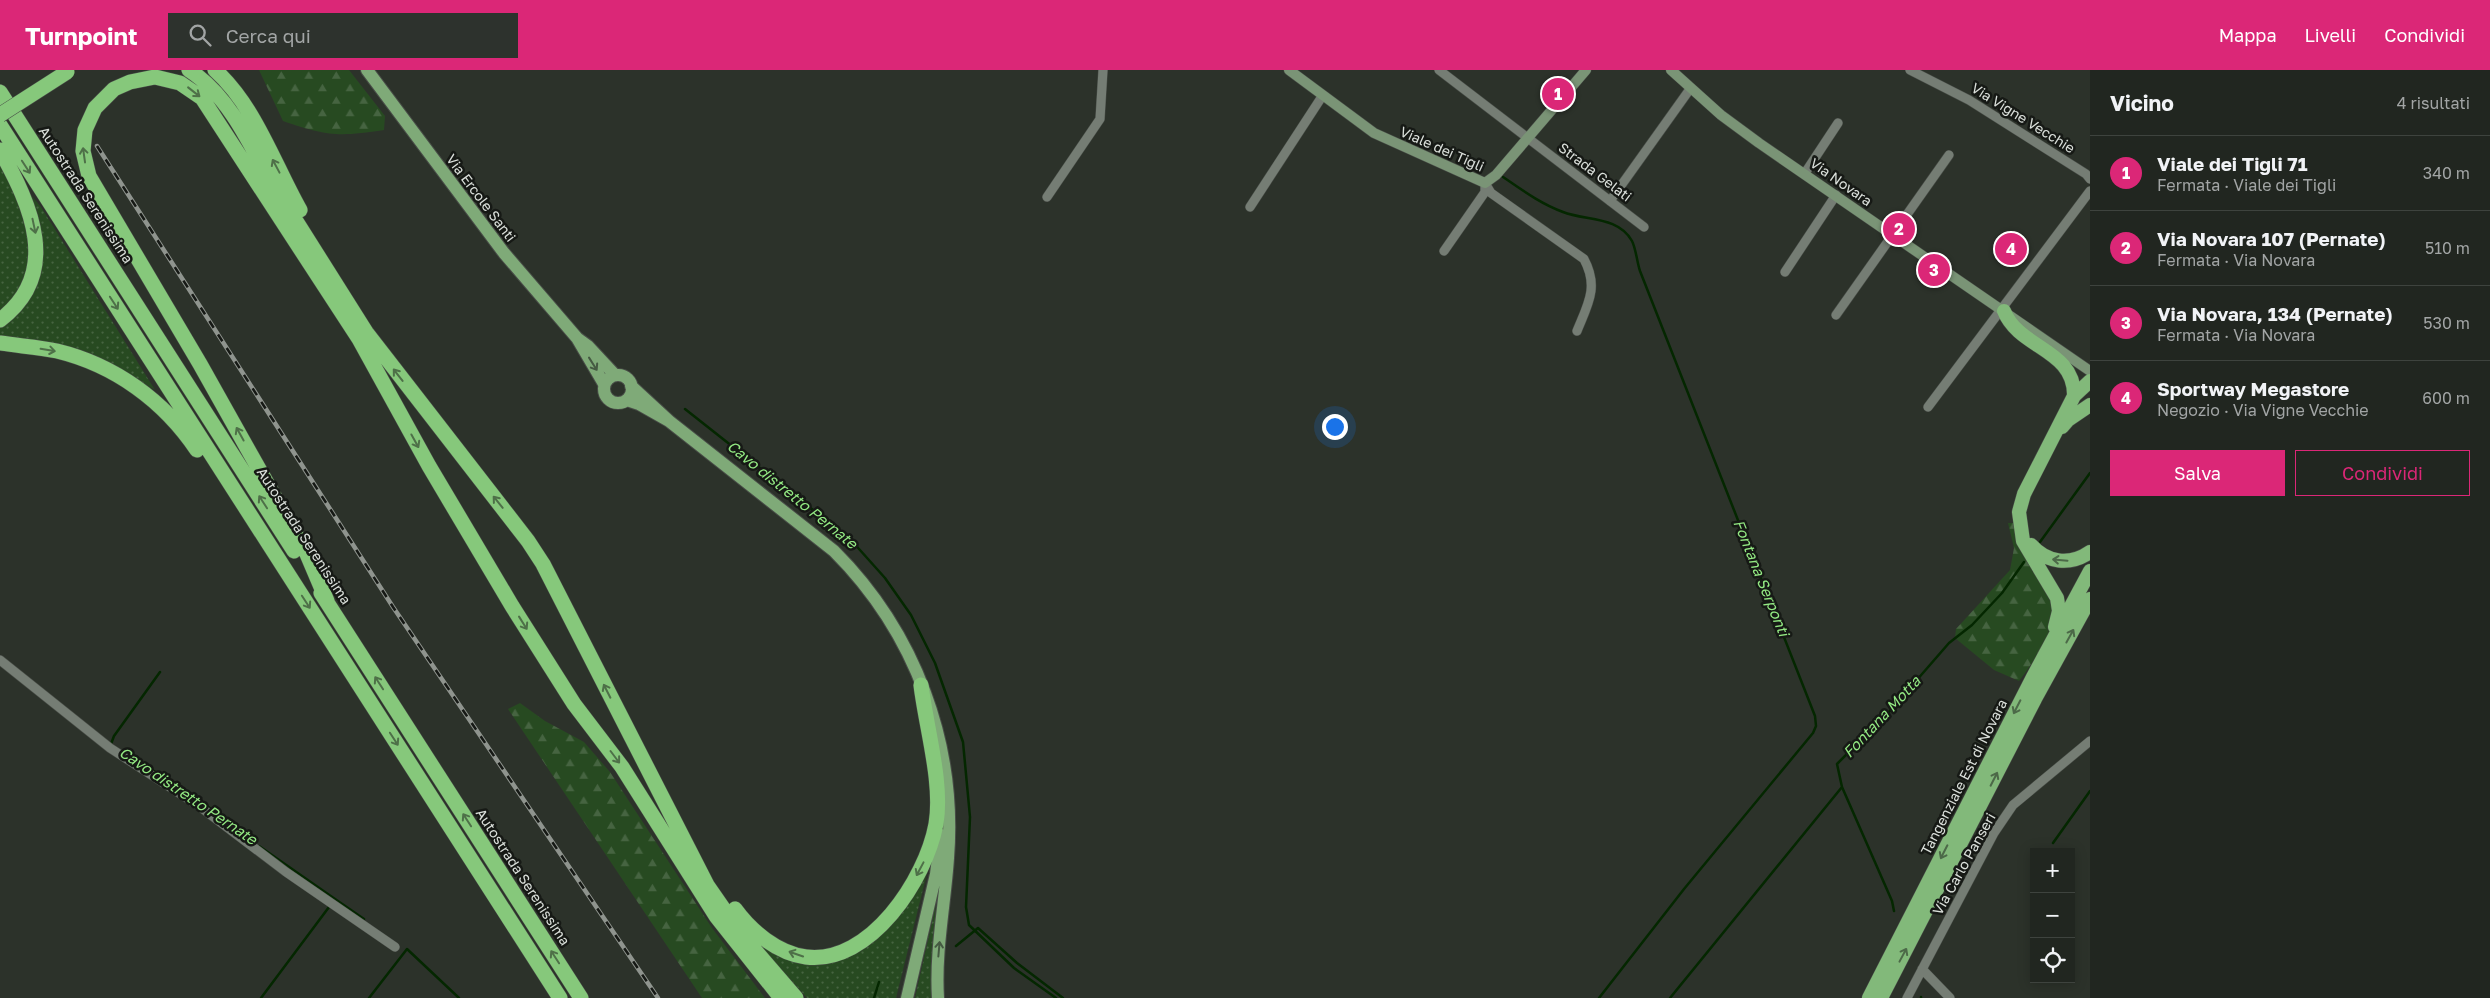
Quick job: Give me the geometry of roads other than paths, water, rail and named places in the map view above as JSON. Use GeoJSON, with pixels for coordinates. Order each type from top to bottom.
{"type":"FeatureCollection","features":[{"type":"Feature","properties":{"kind":"highway"},"geometry":{"type":"LineString","coordinates":[[189,70],[202,78],[222,100],[343,305],[359,339],[429,466],[512,606],[574,704],[622,767],[716,916],[781,998]]}},
{"type":"Feature","properties":{"kind":"highway"},"geometry":{"type":"LineString","coordinates":[[215,70],[233,89],[252,120],[327,259],[343,305]]}},
{"type":"Feature","properties":{"kind":"highway"},"geometry":{"type":"LineString","coordinates":[[0,115],[69,71]]}},
{"type":"Feature","properties":{"kind":"highway"},"geometry":{"type":"LineString","coordinates":[[327,601],[307,554],[89,176],[84,158],[84,138],[88,122],[99,102],[121,86],[138,79],[155,77],[180,83],[198,95],[209,107],[343,305],[516,525],[543,564],[676,828],[707,884],[741,934],[796,998]]}},
{"type":"Feature","properties":{"kind":"highway","name":"Autostrada Serenissima"},"geometry":{"type":"LineString","coordinates":[[0,92],[581,998]]}},
{"type":"Feature","properties":{"kind":"highway"},"geometry":{"type":"LineString","coordinates":[[0,125],[560,998]]}},
{"type":"Feature","properties":{"kind":"highway"},"geometry":{"type":"LineString","coordinates":[[0,150],[30,211],[36,237],[35,266],[27,289],[12,310],[0,320]]}},
{"type":"Feature","properties":{"kind":"highway"},"geometry":{"type":"LineString","coordinates":[[2002,310],[2023,335],[2067,368],[2073,382],[2074,396]]}},
{"type":"Feature","properties":{"kind":"highway"},"geometry":{"type":"LineString","coordinates":[[0,343],[56,351],[75,356],[124,378],[144,392],[180,427],[255,539],[289,576]]}},
{"type":"Feature","properties":{"kind":"highway"},"geometry":{"type":"LineString","coordinates":[[2033,677],[2056,623],[2058,605],[2054,592],[2023,541],[2020,530],[2020,503],[2074,396],[2090,381]]}},
{"type":"Feature","properties":{"kind":"highway"},"geometry":{"type":"LineString","coordinates":[[2058,431],[2068,420],[2090,405]]}},
{"type":"Feature","properties":{"kind":"highway"},"geometry":{"type":"LineString","coordinates":[[2020,530],[2039,552],[2053,560],[2074,560],[2090,552]]}},
{"type":"Feature","properties":{"kind":"highway","name":"Tangenziale Est di Novara"},"geometry":{"type":"LineString","coordinates":[[1869,998],[2033,677],[2090,572]]}},
{"type":"Feature","properties":{"kind":"highway","name":"Tangenziale Est di Novara"},"geometry":{"type":"LineString","coordinates":[[1881,998],[2035,699],[2090,599]]}},
{"type":"Feature","properties":{"kind":"highway"},"geometry":{"type":"LineString","coordinates":[[676,828],[743,920],[758,935],[774,945],[805,957],[820,956],[843,950],[861,941],[881,925],[901,904],[926,857],[936,823],[934,766],[921,685]]}},
{"type":"Feature","properties":{"kind":"main road","name":"Via Ercole Santi"},"geometry":{"type":"LineString","coordinates":[[367,70],[504,253],[577,338],[604,384]]}},
{"type":"Feature","properties":{"kind":"main road","name":"Viale dei Tigli"},"geometry":{"type":"LineString","coordinates":[[1289,70],[1374,133],[1485,183],[1496,176],[1586,70]]}},
{"type":"Feature","properties":{"kind":"main road","name":"Via Novara"},"geometry":{"type":"LineString","coordinates":[[1671,70],[1721,115],[2090,371]]}},
{"type":"Feature","properties":{"kind":"main road","name":"Via Ercole Santi"},"geometry":{"type":"LineString","coordinates":[[577,338],[588,346],[616,375]]}},
{"type":"Feature","properties":{"kind":"main road"},"geometry":{"type":"LineString","coordinates":[[631,386],[631,393],[627,400],[620,403],[610,401],[605,395],[604,384],[609,378],[616,375],[627,379],[631,386],[669,421],[834,551],[864,582],[902,640],[940,738],[946,772],[950,814],[938,962],[938,998]]}},
{"type":"Feature","properties":{"kind":"main road"},"geometry":{"type":"LineString","coordinates":[[627,400],[639,404],[669,421]]}},
{"type":"Feature","properties":{"kind":"main road"},"geometry":{"type":"LineString","coordinates":[[907,998],[936,874],[943,809],[940,761],[921,685]]}},
{"type":"Feature","properties":{"kind":"street"},"geometry":{"type":"LineString","coordinates":[[1047,197],[1100,119],[1103,70]]}},
{"type":"Feature","properties":{"kind":"street","name":"Strada Gelati"},"geometry":{"type":"LineString","coordinates":[[1438,70],[1644,227]]}},
{"type":"Feature","properties":{"kind":"street","name":"Via Vigne Vecchie"},"geometry":{"type":"LineString","coordinates":[[1911,70],[1969,100],[2086,174],[2090,179]]}},
{"type":"Feature","properties":{"kind":"street"},"geometry":{"type":"LineString","coordinates":[[1610,201],[1690,88]]}},
{"type":"Feature","properties":{"kind":"street"},"geometry":{"type":"LineString","coordinates":[[1250,207],[1323,96]]}},
{"type":"Feature","properties":{"kind":"street"},"geometry":{"type":"LineString","coordinates":[[1805,173],[1838,123]]}},
{"type":"Feature","properties":{"kind":"street"},"geometry":{"type":"LineString","coordinates":[[1836,315],[1949,156]]}},
{"type":"Feature","properties":{"kind":"street"},"geometry":{"type":"LineString","coordinates":[[1444,251],[1485,192],[1485,183]]}},
{"type":"Feature","properties":{"kind":"street"},"geometry":{"type":"LineString","coordinates":[[1485,183],[1491,192],[1584,259],[1591,272],[1592,289],[1577,331]]}},
{"type":"Feature","properties":{"kind":"street"},"geometry":{"type":"LineString","coordinates":[[1928,407],[2090,191]]}},
{"type":"Feature","properties":{"kind":"street"},"geometry":{"type":"LineString","coordinates":[[1785,272],[1836,195]]}},
{"type":"Feature","properties":{"kind":"street"},"geometry":{"type":"LineString","coordinates":[[0,660],[110,748],[199,806],[286,872],[395,947]]}},
{"type":"Feature","properties":{"kind":"street","name":"Via Carlo Panseri"},"geometry":{"type":"LineString","coordinates":[[1907,998],[1994,833],[2013,805],[2090,741]]}},
{"type":"Feature","properties":{"kind":"street"},"geometry":{"type":"LineString","coordinates":[[1922,969],[1950,998]]}},
{"type":"Feature","properties":{"kind":"waterway","name":"Fontana Serponti"},"geometry":{"type":"LineString","coordinates":[[1503,177],[1555,209],[1572,215],[1601,220],[1619,227],[1632,241],[1640,271],[1815,716],[1816,726],[1813,733],[1684,889],[1599,998]]}},
{"type":"Feature","properties":{"kind":"waterway","name":"Cavo distretto Pernate"},"geometry":{"type":"LineString","coordinates":[[685,409],[851,540],[885,578],[911,615],[935,663],[963,742],[970,817],[966,907],[969,925],[1014,968],[1056,998]]}},
{"type":"Feature","properties":{"kind":"waterway","name":"Fontana Motta"},"geometry":{"type":"LineString","coordinates":[[2040,542],[2090,473]]}},
{"type":"Feature","properties":{"kind":"waterway","name":"Fontana Motta"},"geometry":{"type":"LineString","coordinates":[[1670,998],[1842,787],[1837,764],[1889,712],[1949,643],[1972,625],[2002,593],[2024,562]]}},
{"type":"Feature","properties":{"kind":"waterway","name":"Cavo distretto Pernate"},"geometry":{"type":"LineString","coordinates":[[111,744],[114,736],[160,672]]}},
{"type":"Feature","properties":{"kind":"waterway","name":"Cavo distretto Pernate"},"geometry":{"type":"LineString","coordinates":[[141,763],[200,800],[219,816]]}},
{"type":"Feature","properties":{"kind":"waterway","name":"Fontana Serponti"},"geometry":{"type":"LineString","coordinates":[[1842,787],[1892,901],[1894,911]]}},
{"type":"Feature","properties":{"kind":"waterway"},"geometry":{"type":"LineString","coordinates":[[2053,843],[2090,791]]}},
{"type":"Feature","properties":{"kind":"waterway","name":"Cavo distretto Pernate"},"geometry":{"type":"LineString","coordinates":[[259,846],[335,899],[261,998]]}},
{"type":"Feature","properties":{"kind":"waterway","name":"Cavo distretto Pernate"},"geometry":{"type":"LineString","coordinates":[[335,899],[364,919]]}},
{"type":"Feature","properties":{"kind":"waterway","name":"Cavo distretto Pernate"},"geometry":{"type":"LineString","coordinates":[[956,946],[978,928],[1017,963],[1063,998]]}},
{"type":"Feature","properties":{"kind":"waterway","name":"Cavo distretto Pernate"},"geometry":{"type":"LineString","coordinates":[[369,998],[407,949],[459,998]]}},
{"type":"Feature","properties":{"kind":"waterway","name":"Cavo distretto Pernate"},"geometry":{"type":"LineString","coordinates":[[874,998],[879,982]]}},
{"type":"Feature","properties":{"kind":"railway"},"geometry":{"type":"LineString","coordinates":[[97,146],[393,607],[658,998]]}},
{"type":"Feature","properties":{"kind":"place","name":"Viale dei Tigli 71"},"geometry":{"type":"Point","coordinates":[1558,94]}},
{"type":"Feature","properties":{"kind":"place","name":"Via Novara 107 (Pernate)"},"geometry":{"type":"Point","coordinates":[1899,229]}},
{"type":"Feature","properties":{"kind":"place","name":"Sportway Megastore"},"geometry":{"type":"Point","coordinates":[2011,249]}},
{"type":"Feature","properties":{"kind":"place","name":"Via Novara, 134 (Pernate)"},"geometry":{"type":"Point","coordinates":[1934,270]}}]}
